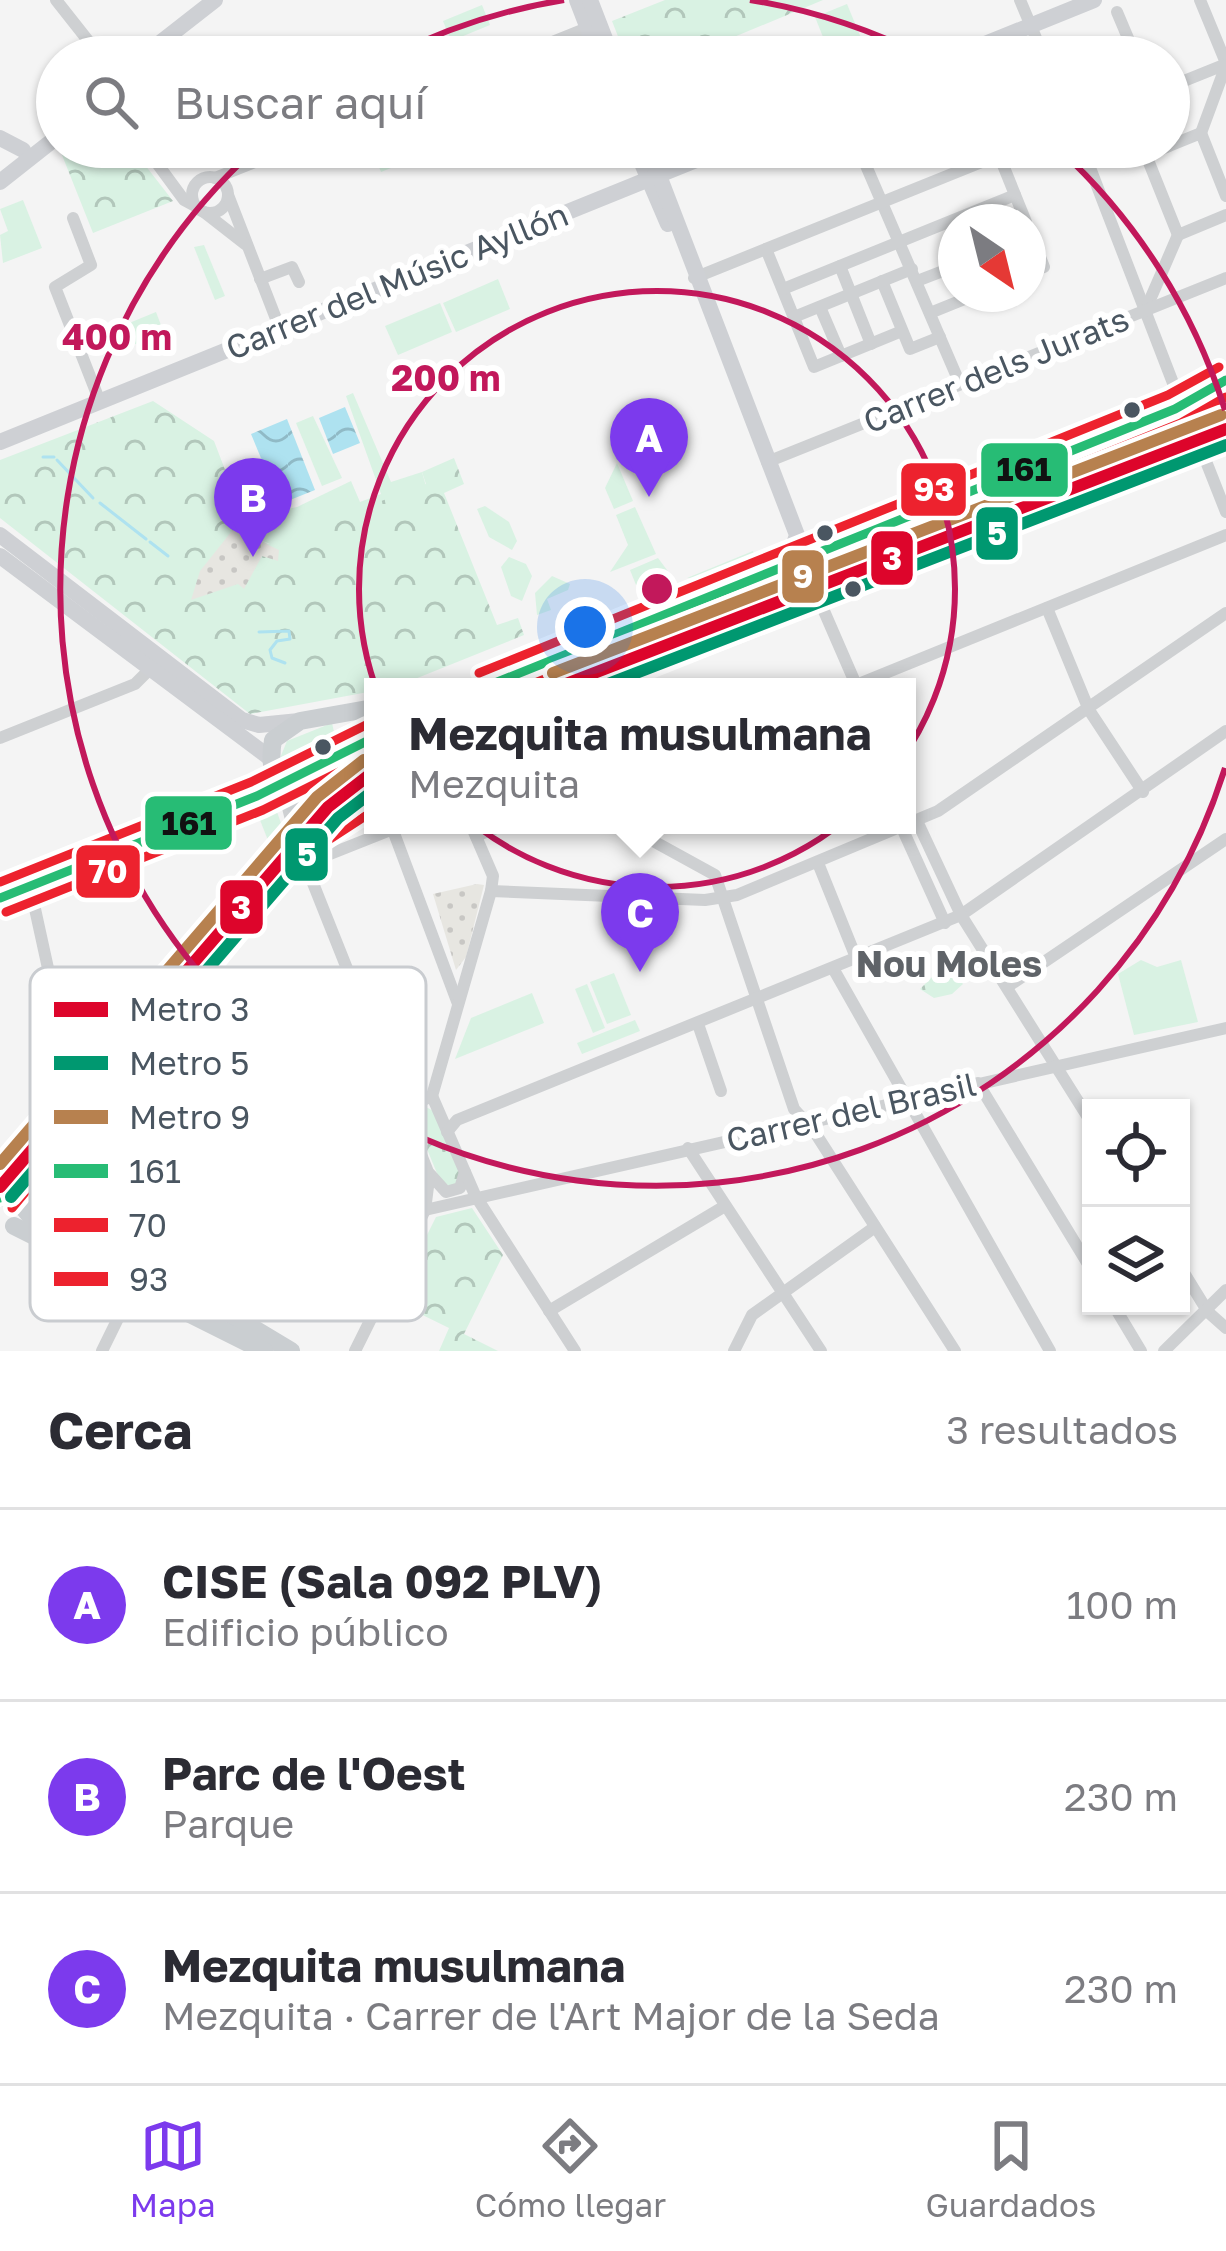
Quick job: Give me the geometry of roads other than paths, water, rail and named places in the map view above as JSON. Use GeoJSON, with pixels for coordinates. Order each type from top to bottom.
{"type":"FeatureCollection","features":[{"type":"Feature","properties":{"kind":"main road"},"geometry":{"type":"LineString","coordinates":[[982,521],[1033,484],[1168,430],[1175,409],[1226,380]]}},
{"type":"Feature","properties":{"kind":"main road"},"geometry":{"type":"LineString","coordinates":[[507,678],[1175,409],[1226,394]]}},
{"type":"Feature","properties":{"kind":"main road"},"geometry":{"type":"LineString","coordinates":[[591,678],[1196,436],[1226,417]]}},
{"type":"Feature","properties":{"kind":"main road"},"geometry":{"type":"LineString","coordinates":[[1196,436],[1226,431]]}},
{"type":"Feature","properties":{"kind":"main road"},"geometry":{"type":"LineString","coordinates":[[814,588],[816,570],[896,538],[976,489]]}},
{"type":"Feature","properties":{"kind":"main road"},"geometry":{"type":"LineString","coordinates":[[596,676],[642,643],[704,617],[713,608],[708,596]]}},
{"type":"Feature","properties":{"kind":"main road"},"geometry":{"type":"LineString","coordinates":[[337,817],[309,814],[285,788],[270,758],[278,734],[300,721],[364,710]]}},
{"type":"Feature","properties":{"kind":"main road"},"geometry":{"type":"LineString","coordinates":[[0,898],[285,788],[364,743]]}},
{"type":"Feature","properties":{"kind":"main road"},"geometry":{"type":"LineString","coordinates":[[192,967],[297,843],[364,799]]}},
{"type":"Feature","properties":{"kind":"main road"},"geometry":{"type":"LineString","coordinates":[[30,1154],[2,1186],[30,1216]]}},
{"type":"Feature","properties":{"kind":"main road"},"geometry":{"type":"LineString","coordinates":[[182,1321],[240,1351]]}},
{"type":"Feature","properties":{"kind":"main road"},"geometry":{"type":"LineString","coordinates":[[203,1321],[264,1351]]}},
{"type":"Feature","properties":{"kind":"main road"},"geometry":{"type":"LineString","coordinates":[[223,1321],[290,1351]]}},
{"type":"Feature","properties":{"kind":"main road"},"geometry":{"type":"LineString","coordinates":[[235,1321],[290,1351]]}},
{"type":"Feature","properties":{"kind":"street"},"geometry":{"type":"LineString","coordinates":[[56,0],[84,36]]}},
{"type":"Feature","properties":{"kind":"street"},"geometry":{"type":"LineString","coordinates":[[169,36],[215,0]]}},
{"type":"Feature","properties":{"kind":"street"},"geometry":{"type":"LineString","coordinates":[[188,36],[232,0]]}},
{"type":"Feature","properties":{"kind":"street"},"geometry":{"type":"LineString","coordinates":[[578,0],[599,36]]}},
{"type":"Feature","properties":{"kind":"street"},"geometry":{"type":"LineString","coordinates":[[590,0],[595,36]]}},
{"type":"Feature","properties":{"kind":"street"},"geometry":{"type":"LineString","coordinates":[[1020,0],[1035,36]]}},
{"type":"Feature","properties":{"kind":"street"},"geometry":{"type":"LineString","coordinates":[[1005,36],[1094,0]]}},
{"type":"Feature","properties":{"kind":"street"},"geometry":{"type":"LineString","coordinates":[[1200,0],[1226,64],[1201,133],[1226,196]]}},
{"type":"Feature","properties":{"kind":"street"},"geometry":{"type":"LineString","coordinates":[[1117,11],[1127,36]]}},
{"type":"Feature","properties":{"kind":"street"},"geometry":{"type":"LineString","coordinates":[[568,36],[593,26]]}},
{"type":"Feature","properties":{"kind":"street"},"geometry":{"type":"LineString","coordinates":[[1190,79],[1226,64]]}},
{"type":"Feature","properties":{"kind":"street"},"geometry":{"type":"LineString","coordinates":[[1190,138],[1201,133]]}},
{"type":"Feature","properties":{"kind":"street"},"geometry":{"type":"LineString","coordinates":[[0,137],[23,150]]}},
{"type":"Feature","properties":{"kind":"street"},"geometry":{"type":"LineString","coordinates":[[0,166],[36,140]]}},
{"type":"Feature","properties":{"kind":"street"},"geometry":{"type":"LineString","coordinates":[[0,182],[36,154]]}},
{"type":"Feature","properties":{"kind":"street"},"geometry":{"type":"LineString","coordinates":[[162,168],[186,203],[239,236],[250,252]]}},
{"type":"Feature","properties":{"kind":"street"},"geometry":{"type":"LineString","coordinates":[[165,172],[186,186],[237,168]]}},
{"type":"Feature","properties":{"kind":"street"},"geometry":{"type":"LineString","coordinates":[[648,168],[797,535],[789,559],[779,568]]}},
{"type":"Feature","properties":{"kind":"street"},"geometry":{"type":"LineString","coordinates":[[652,168],[653,177]]}},
{"type":"Feature","properties":{"kind":"street","name":"Carrer del Músic Ayllón"},"geometry":{"type":"LineString","coordinates":[[0,442],[676,168]]}},
{"type":"Feature","properties":{"kind":"street"},"geometry":{"type":"LineString","coordinates":[[866,168],[960,385]]}},
{"type":"Feature","properties":{"kind":"street"},"geometry":{"type":"LineString","coordinates":[[692,272],[766,249],[967,168]]}},
{"type":"Feature","properties":{"kind":"street"},"geometry":{"type":"LineString","coordinates":[[1004,168],[1018,204]]}},
{"type":"Feature","properties":{"kind":"street"},"geometry":{"type":"LineString","coordinates":[[1090,168],[1175,388],[1175,409]]}},
{"type":"Feature","properties":{"kind":"street"},"geometry":{"type":"LineString","coordinates":[[1151,168],[1178,235]]}},
{"type":"Feature","properties":{"kind":"street"},"geometry":{"type":"LineString","coordinates":[[208,179],[228,194],[280,329]]}},
{"type":"Feature","properties":{"kind":"street"},"geometry":{"type":"LineString","coordinates":[[200,210],[193,194],[208,179]]}},
{"type":"Feature","properties":{"kind":"street"},"geometry":{"type":"LineString","coordinates":[[200,210],[220,210],[228,194]]}},
{"type":"Feature","properties":{"kind":"street"},"geometry":{"type":"LineString","coordinates":[[783,289],[1015,195]]}},
{"type":"Feature","properties":{"kind":"street"},"geometry":{"type":"LineString","coordinates":[[1146,310],[1178,235],[1226,215]]}},
{"type":"Feature","properties":{"kind":"street"},"geometry":{"type":"LineString","coordinates":[[73,218],[91,265],[55,287],[100,402]]}},
{"type":"Feature","properties":{"kind":"street"},"geometry":{"type":"LineString","coordinates":[[766,249],[814,367],[902,331]]}},
{"type":"Feature","properties":{"kind":"street"},"geometry":{"type":"LineString","coordinates":[[840,266],[872,344]]}},
{"type":"Feature","properties":{"kind":"street"},"geometry":{"type":"LineString","coordinates":[[260,279],[292,267],[299,282]]}},
{"type":"Feature","properties":{"kind":"street"},"geometry":{"type":"LineString","coordinates":[[794,317],[882,281],[938,270]]}},
{"type":"Feature","properties":{"kind":"street","name":"Carrer dels Jurats"},"geometry":{"type":"LineString","coordinates":[[767,462],[1226,278]]}},
{"type":"Feature","properties":{"kind":"street"},"geometry":{"type":"LineString","coordinates":[[882,281],[910,349],[940,337]]}},
{"type":"Feature","properties":{"kind":"street"},"geometry":{"type":"LineString","coordinates":[[820,307],[841,356]]}},
{"type":"Feature","properties":{"kind":"street"},"geometry":{"type":"LineString","coordinates":[[930,313],[938,310]]}},
{"type":"Feature","properties":{"kind":"street"},"geometry":{"type":"LineString","coordinates":[[1196,436],[1226,512]]}},
{"type":"Feature","properties":{"kind":"street"},"geometry":{"type":"LineString","coordinates":[[0,536],[270,758]]}},
{"type":"Feature","properties":{"kind":"street"},"geometry":{"type":"LineString","coordinates":[[876,678],[1226,536]]}},
{"type":"Feature","properties":{"kind":"street"},"geometry":{"type":"LineString","coordinates":[[0,556],[242,720],[259,725],[300,721]]}},
{"type":"Feature","properties":{"kind":"street"},"geometry":{"type":"LineString","coordinates":[[814,588],[853,678]]}},
{"type":"Feature","properties":{"kind":"street"},"geometry":{"type":"LineString","coordinates":[[1047,608],[1088,710],[1144,792]]}},
{"type":"Feature","properties":{"kind":"street"},"geometry":{"type":"LineString","coordinates":[[916,817],[1088,710],[1226,613]]}},
{"type":"Feature","properties":{"kind":"street"},"geometry":{"type":"LineString","coordinates":[[0,738],[135,684],[156,663]]}},
{"type":"Feature","properties":{"kind":"street"},"geometry":{"type":"LineString","coordinates":[[447,1132],[457,1120],[961,915],[1224,739]]}},
{"type":"Feature","properties":{"kind":"street"},"geometry":{"type":"LineString","coordinates":[[344,967],[297,843],[285,788],[364,758]]}},
{"type":"Feature","properties":{"kind":"street"},"geometry":{"type":"LineString","coordinates":[[305,864],[376,834]]}},
{"type":"Feature","properties":{"kind":"street"},"geometry":{"type":"LineString","coordinates":[[395,834],[458,1005]]}},
{"type":"Feature","properties":{"kind":"street"},"geometry":{"type":"LineString","coordinates":[[474,834],[493,876],[491,891],[432,1096],[476,1195],[575,1351]]}},
{"type":"Feature","properties":{"kind":"street"},"geometry":{"type":"LineString","coordinates":[[650,834],[708,868],[717,881],[794,1109],[955,1351]]}},
{"type":"Feature","properties":{"kind":"street"},"geometry":{"type":"LineString","coordinates":[[491,891],[721,898],[881,834]]}},
{"type":"Feature","properties":{"kind":"street"},"geometry":{"type":"LineString","coordinates":[[914,834],[945,923]]}},
{"type":"Feature","properties":{"kind":"street"},"geometry":{"type":"LineString","coordinates":[[916,834],[961,915],[1082,1108]]}},
{"type":"Feature","properties":{"kind":"street"},"geometry":{"type":"LineString","coordinates":[[1007,987],[1226,839]]}},
{"type":"Feature","properties":{"kind":"street"},"geometry":{"type":"LineString","coordinates":[[818,863],[857,960]]}},
{"type":"Feature","properties":{"kind":"street"},"geometry":{"type":"LineString","coordinates":[[30,886],[48,967]]}},
{"type":"Feature","properties":{"kind":"street"},"geometry":{"type":"LineString","coordinates":[[834,970],[1050,1351]]}},
{"type":"Feature","properties":{"kind":"street"},"geometry":{"type":"LineString","coordinates":[[698,1024],[721,1091]]}},
{"type":"Feature","properties":{"kind":"street","name":"Carrer del Brasil"},"geometry":{"type":"LineString","coordinates":[[426,1209],[1226,1028]]}},
{"type":"Feature","properties":{"kind":"street"},"geometry":{"type":"LineString","coordinates":[[978,1083],[1082,1254]]}},
{"type":"Feature","properties":{"kind":"street"},"geometry":{"type":"LineString","coordinates":[[426,1099],[432,1096]]}},
{"type":"Feature","properties":{"kind":"street"},"geometry":{"type":"LineString","coordinates":[[688,1148],[821,1351]]}},
{"type":"Feature","properties":{"kind":"street"},"geometry":{"type":"LineString","coordinates":[[426,1167],[438,1187],[451,1192],[460,1188],[465,1172]]}},
{"type":"Feature","properties":{"kind":"street"},"geometry":{"type":"LineString","coordinates":[[426,1204],[431,1189],[428,1172]]}},
{"type":"Feature","properties":{"kind":"street"},"geometry":{"type":"LineString","coordinates":[[550,1311],[725,1206]]}},
{"type":"Feature","properties":{"kind":"street"},"geometry":{"type":"LineString","coordinates":[[734,1351],[752,1315],[875,1227]]}},
{"type":"Feature","properties":{"kind":"street"},"geometry":{"type":"LineString","coordinates":[[1190,1283],[1208,1312],[1226,1328]]}},
{"type":"Feature","properties":{"kind":"street"},"geometry":{"type":"LineString","coordinates":[[1164,1351],[1226,1290]]}},
{"type":"Feature","properties":{"kind":"street"},"geometry":{"type":"LineString","coordinates":[[1119,1315],[1141,1351]]}},
{"type":"Feature","properties":{"kind":"street"},"geometry":{"type":"LineString","coordinates":[[102,1351],[117,1321]]}},
{"type":"Feature","properties":{"kind":"street"},"geometry":{"type":"LineString","coordinates":[[344,1351],[356,1346]]}},
{"type":"Feature","properties":{"kind":"water"},"geometry":{"type":"Polygon","coordinates":[[[345,407],[360,443],[333,454],[319,418],[345,407]]]}},
{"type":"Feature","properties":{"kind":"water"},"geometry":{"type":"Polygon","coordinates":[[[287,419],[315,490],[280,504],[251,434],[287,419]]]}},
{"type":"Feature","properties":{"kind":"waterway"},"geometry":{"type":"LineString","coordinates":[[43,457],[54,457]]}},
{"type":"Feature","properties":{"kind":"waterway"},"geometry":{"type":"LineString","coordinates":[[57,460],[93,498]]}},
{"type":"Feature","properties":{"kind":"waterway"},"geometry":{"type":"LineString","coordinates":[[100,503],[146,539]]}},
{"type":"Feature","properties":{"kind":"waterway"},"geometry":{"type":"LineString","coordinates":[[150,542],[168,556]]}},
{"type":"Feature","properties":{"kind":"waterway"},"geometry":{"type":"LineString","coordinates":[[259,632],[289,631],[290,639],[277,641],[270,650],[272,658],[285,663]]}},
{"type":"Feature","properties":{"kind":"metro line","name":"9"},"geometry":{"type":"LineString","coordinates":[[553,673],[1221,415]]}},
{"type":"Feature","properties":{"kind":"metro line","name":"3"},"geometry":{"type":"LineString","coordinates":[[581,678],[1226,429]]}},
{"type":"Feature","properties":{"kind":"metro line","name":"5"},"geometry":{"type":"LineString","coordinates":[[623,678],[1226,445]]}},
{"type":"Feature","properties":{"kind":"metro line","name":"9"},"geometry":{"type":"LineString","coordinates":[[170,967],[317,797],[364,760]]}},
{"type":"Feature","properties":{"kind":"metro line","name":"3"},"geometry":{"type":"LineString","coordinates":[[190,967],[328,807],[364,779]]}},
{"type":"Feature","properties":{"kind":"metro line","name":"5"},"geometry":{"type":"LineString","coordinates":[[209,967],[338,818],[364,798]]}},
{"type":"Feature","properties":{"kind":"metro line","name":"9"},"geometry":{"type":"LineString","coordinates":[[0,1164],[30,1129]]}},
{"type":"Feature","properties":{"kind":"metro line","name":"3"},"geometry":{"type":"LineString","coordinates":[[0,1187],[30,1152]]}},
{"type":"Feature","properties":{"kind":"metro line","name":"5"},"geometry":{"type":"LineString","coordinates":[[11,1197],[30,1175]]}},
{"type":"Feature","properties":{"kind":"place","name":"CISE (Sala 092 PLV)"},"geometry":{"type":"Point","coordinates":[649,497]}},
{"type":"Feature","properties":{"kind":"place","name":"Parc de l'Oest"},"geometry":{"type":"Point","coordinates":[253,557]}},
{"type":"Feature","properties":{"kind":"place","name":"Mezquita musulmana"},"geometry":{"type":"Point","coordinates":[640,972]}},
{"type":"Feature","properties":{"kind":"district","name":"Nou Moles"},"geometry":{"type":"Point","coordinates":[949,964]}}]}
